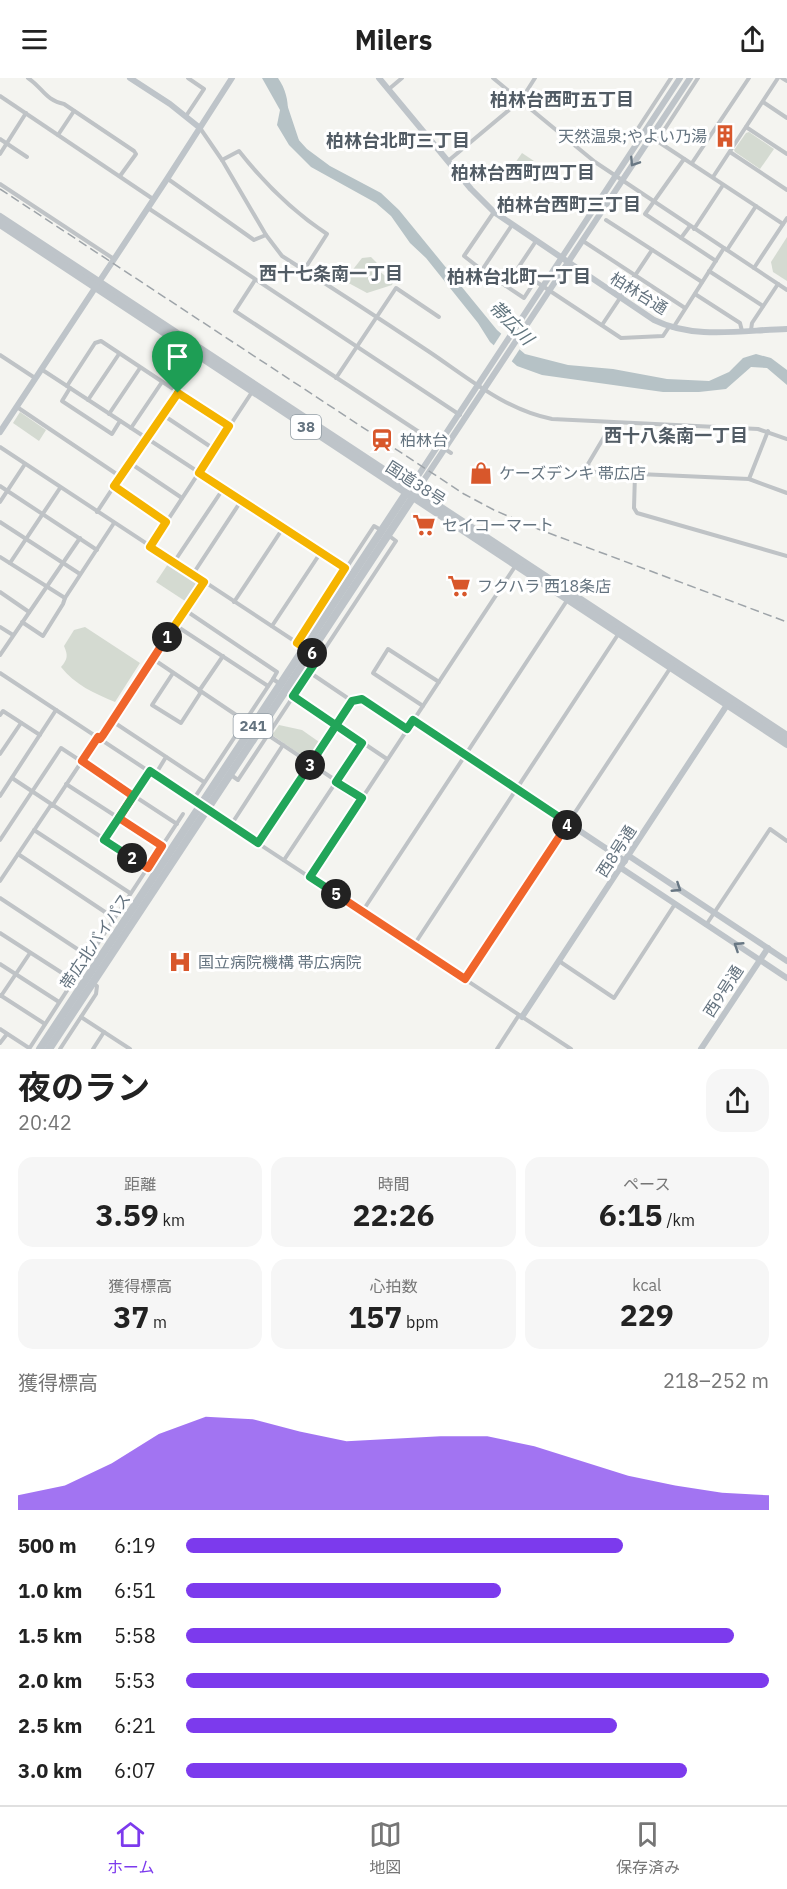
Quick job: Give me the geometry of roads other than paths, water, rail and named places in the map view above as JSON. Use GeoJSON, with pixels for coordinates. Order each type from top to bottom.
{"type":"FeatureCollection","features":[{"type":"Feature","properties":{"kind":"highway","name":"国道38号"},"geometry":{"type":"LineString","coordinates":[[0,217],[97,285]]}},
{"type":"Feature","properties":{"kind":"highway","name":"国道38号"},"geometry":{"type":"LineString","coordinates":[[0,224],[97,285],[672,665],[787,736]]}},
{"type":"Feature","properties":{"kind":"highway","name":"241"},"geometry":{"type":"LineString","coordinates":[[49,1049],[92,982],[100,964],[204,807],[230,774],[304,648],[412,493]]}},
{"type":"Feature","properties":{"kind":"highway","name":"帯広北バイパス"},"geometry":{"type":"LineString","coordinates":[[40,1049],[70,995],[100,964],[179,838],[204,807],[304,648]]}},
{"type":"Feature","properties":{"kind":"highway","name":"国道38号"},"geometry":{"type":"LineString","coordinates":[[729,702],[787,744]]}},
{"type":"Feature","properties":{"kind":"street"},"geometry":{"type":"LineString","coordinates":[[28,78],[40,86],[44,95],[74,111],[134,151],[136,154],[120,176]]}},
{"type":"Feature","properties":{"kind":"street"},"geometry":{"type":"LineString","coordinates":[[130,78],[200,128],[222,160],[266,235],[282,256],[517,409],[552,419],[768,431],[787,439]]}},
{"type":"Feature","properties":{"kind":"street"},"geometry":{"type":"LineString","coordinates":[[186,116],[204,89],[188,78]]}},
{"type":"Feature","properties":{"kind":"street"},"geometry":{"type":"LineString","coordinates":[[0,430],[232,78]]}},
{"type":"Feature","properties":{"kind":"street","name":"柏林台通"},"geometry":{"type":"LineString","coordinates":[[380,78],[471,189],[494,212],[620,298],[671,328],[689,332],[787,329]]}},
{"type":"Feature","properties":{"kind":"street"},"geometry":{"type":"LineString","coordinates":[[388,89],[402,78]]}},
{"type":"Feature","properties":{"kind":"street"},"geometry":{"type":"LineString","coordinates":[[493,78],[595,162],[787,290]]}},
{"type":"Feature","properties":{"kind":"street"},"geometry":{"type":"LineString","coordinates":[[448,161],[521,100],[534,78]]}},
{"type":"Feature","properties":{"kind":"street"},"geometry":{"type":"LineString","coordinates":[[641,137],[635,133],[671,78]]}},
{"type":"Feature","properties":{"kind":"street"},"geometry":{"type":"LineString","coordinates":[[688,87],[690,78]]}},
{"type":"Feature","properties":{"kind":"street"},"geometry":{"type":"LineString","coordinates":[[493,370],[518,324],[546,288],[619,179],[654,139],[688,87],[698,78]]}},
{"type":"Feature","properties":{"kind":"street"},"geometry":{"type":"LineString","coordinates":[[692,163],[749,78]]}},
{"type":"Feature","properties":{"kind":"street"},"geometry":{"type":"LineString","coordinates":[[713,177],[780,78],[787,81]]}},
{"type":"Feature","properties":{"kind":"street"},"geometry":{"type":"LineString","coordinates":[[565,260],[582,241],[641,137],[680,79],[688,87]]}},
{"type":"Feature","properties":{"kind":"street"},"geometry":{"type":"LineString","coordinates":[[0,96],[154,199]]}},
{"type":"Feature","properties":{"kind":"street"},"geometry":{"type":"LineString","coordinates":[[763,102],[787,118]]}},
{"type":"Feature","properties":{"kind":"street"},"geometry":{"type":"LineString","coordinates":[[58,135],[74,111]]}},
{"type":"Feature","properties":{"kind":"street"},"geometry":{"type":"LineString","coordinates":[[0,154],[26,113]]}},
{"type":"Feature","properties":{"kind":"street"},"geometry":{"type":"LineString","coordinates":[[746,127],[787,154]]}},
{"type":"Feature","properties":{"kind":"street"},"geometry":{"type":"LineString","coordinates":[[0,139],[27,157]]}},
{"type":"Feature","properties":{"kind":"street"},"geometry":{"type":"LineString","coordinates":[[654,139],[783,224]]}},
{"type":"Feature","properties":{"kind":"street"},"geometry":{"type":"LineString","coordinates":[[222,160],[239,151],[278,197],[303,219],[327,234],[304,270]]}},
{"type":"Feature","properties":{"kind":"street"},"geometry":{"type":"LineString","coordinates":[[730,152],[787,190]]}},
{"type":"Feature","properties":{"kind":"street"},"geometry":{"type":"LineString","coordinates":[[684,159],[645,214],[716,261]]}},
{"type":"Feature","properties":{"kind":"street"},"geometry":{"type":"LineString","coordinates":[[167,179],[254,240],[266,235]]}},
{"type":"Feature","properties":{"kind":"street"},"geometry":{"type":"LineString","coordinates":[[0,184],[114,260]]}},
{"type":"Feature","properties":{"kind":"street"},"geometry":{"type":"LineString","coordinates":[[694,229],[723,185]]}},
{"type":"Feature","properties":{"kind":"street"},"geometry":{"type":"LineString","coordinates":[[494,212],[464,256],[524,298],[535,281],[621,338],[626,338],[663,336],[671,328],[756,206]]}},
{"type":"Feature","properties":{"kind":"street"},"geometry":{"type":"LineString","coordinates":[[148,208],[465,419]]}},
{"type":"Feature","properties":{"kind":"street"},"geometry":{"type":"LineString","coordinates":[[754,268],[787,218]]}},
{"type":"Feature","properties":{"kind":"street"},"geometry":{"type":"LineString","coordinates":[[606,220],[702,282]]}},
{"type":"Feature","properties":{"kind":"street"},"geometry":{"type":"LineString","coordinates":[[482,270],[512,225]]}},
{"type":"Feature","properties":{"kind":"street"},"geometry":{"type":"LineString","coordinates":[[681,238],[690,226]]}},
{"type":"Feature","properties":{"kind":"street"},"geometry":{"type":"LineString","coordinates":[[506,286],[536,241]]}},
{"type":"Feature","properties":{"kind":"street"},"geometry":{"type":"LineString","coordinates":[[582,241],[685,308]]}},
{"type":"Feature","properties":{"kind":"street"},"geometry":{"type":"LineString","coordinates":[[602,325],[652,250]]}},
{"type":"Feature","properties":{"kind":"street"},"geometry":{"type":"LineString","coordinates":[[710,271],[763,306]]}},
{"type":"Feature","properties":{"kind":"street"},"geometry":{"type":"LineString","coordinates":[[255,280],[235,312],[448,451]]}},
{"type":"Feature","properties":{"kind":"street"},"geometry":{"type":"LineString","coordinates":[[751,330],[752,323],[778,284]]}},
{"type":"Feature","properties":{"kind":"street"},"geometry":{"type":"LineString","coordinates":[[336,378],[396,288],[439,317]]}},
{"type":"Feature","properties":{"kind":"street"},"geometry":{"type":"LineString","coordinates":[[412,493],[458,414],[481,387],[524,328],[546,288]]}},
{"type":"Feature","properties":{"kind":"street"},"geometry":{"type":"LineString","coordinates":[[695,294],[740,323],[742,331]]}},
{"type":"Feature","properties":{"kind":"street"},"geometry":{"type":"LineString","coordinates":[[120,421],[112,434],[62,401],[95,343],[101,342],[229,426]]}},
{"type":"Feature","properties":{"kind":"street"},"geometry":{"type":"LineString","coordinates":[[88,400],[119,354]]}},
{"type":"Feature","properties":{"kind":"street"},"geometry":{"type":"LineString","coordinates":[[0,355],[35,378]]}},
{"type":"Feature","properties":{"kind":"street"},"geometry":{"type":"LineString","coordinates":[[110,414],[140,368]]}},
{"type":"Feature","properties":{"kind":"street"},"geometry":{"type":"LineString","coordinates":[[41,369],[345,568]]}},
{"type":"Feature","properties":{"kind":"street"},"geometry":{"type":"LineString","coordinates":[[131,428],[162,382]]}},
{"type":"Feature","properties":{"kind":"street"},"geometry":{"type":"LineString","coordinates":[[412,493],[448,451],[481,387]]}},
{"type":"Feature","properties":{"kind":"street"},"geometry":{"type":"LineString","coordinates":[[150,547],[254,389]]}},
{"type":"Feature","properties":{"kind":"street"},"geometry":{"type":"LineString","coordinates":[[98,512],[178,393]]}},
{"type":"Feature","properties":{"kind":"street"},"geometry":{"type":"LineString","coordinates":[[16,407],[121,477]]}},
{"type":"Feature","properties":{"kind":"street"},"geometry":{"type":"LineString","coordinates":[[164,415],[214,449]]}},
{"type":"Feature","properties":{"kind":"street"},"geometry":{"type":"LineString","coordinates":[[614,422],[588,464],[588,467],[595,472],[749,479],[787,493]]}},
{"type":"Feature","properties":{"kind":"street"},"geometry":{"type":"LineString","coordinates":[[749,479],[768,431]]}},
{"type":"Feature","properties":{"kind":"street"},"geometry":{"type":"LineString","coordinates":[[0,447],[319,657]]}},
{"type":"Feature","properties":{"kind":"street"},"geometry":{"type":"LineString","coordinates":[[130,463],[182,498]]}},
{"type":"Feature","properties":{"kind":"street"},"geometry":{"type":"LineString","coordinates":[[0,502],[25,464]]}},
{"type":"Feature","properties":{"kind":"street"},"geometry":{"type":"LineString","coordinates":[[635,474],[634,508],[637,513],[787,556]]}},
{"type":"Feature","properties":{"kind":"street"},"geometry":{"type":"LineString","coordinates":[[0,486],[97,550]]}},
{"type":"Feature","properties":{"kind":"street"},"geometry":{"type":"LineString","coordinates":[[114,486],[166,522]]}},
{"type":"Feature","properties":{"kind":"street"},"geometry":{"type":"LineString","coordinates":[[10,563],[60,488]]}},
{"type":"Feature","properties":{"kind":"street"},"geometry":{"type":"LineString","coordinates":[[174,562],[223,489]]}},
{"type":"Feature","properties":{"kind":"street"},"geometry":{"type":"LineString","coordinates":[[193,574],[241,501]]}},
{"type":"Feature","properties":{"kind":"street"},"geometry":{"type":"LineString","coordinates":[[0,522],[80,574]]}},
{"type":"Feature","properties":{"kind":"street"},"geometry":{"type":"LineString","coordinates":[[22,622],[43,636],[114,523]]}},
{"type":"Feature","properties":{"kind":"street"},"geometry":{"type":"LineString","coordinates":[[230,774],[238,780],[396,541],[374,526],[345,568],[304,648]]}},
{"type":"Feature","properties":{"kind":"street"},"geometry":{"type":"LineString","coordinates":[[234,602],[283,528]]}},
{"type":"Feature","properties":{"kind":"street"},"geometry":{"type":"LineString","coordinates":[[0,655],[80,538]]}},
{"type":"Feature","properties":{"kind":"street"},"geometry":{"type":"LineString","coordinates":[[272,626],[321,552]]}},
{"type":"Feature","properties":{"kind":"street"},"geometry":{"type":"LineString","coordinates":[[0,557],[65,598]]}},
{"type":"Feature","properties":{"kind":"street"},"geometry":{"type":"LineString","coordinates":[[310,877],[517,562]]}},
{"type":"Feature","properties":{"kind":"street"},"geometry":{"type":"LineString","coordinates":[[0,881],[51,805],[112,721],[204,582]]}},
{"type":"Feature","properties":{"kind":"street"},"geometry":{"type":"LineString","coordinates":[[0,592],[29,612]]}},
{"type":"Feature","properties":{"kind":"street"},"geometry":{"type":"LineString","coordinates":[[362,912],[569,597]]}},
{"type":"Feature","properties":{"kind":"street"},"geometry":{"type":"LineString","coordinates":[[185,610],[277,672],[193,800]]}},
{"type":"Feature","properties":{"kind":"street"},"geometry":{"type":"LineString","coordinates":[[175,625],[268,686]]}},
{"type":"Feature","properties":{"kind":"street"},"geometry":{"type":"LineString","coordinates":[[0,627],[13,635]]}},
{"type":"Feature","properties":{"kind":"street"},"geometry":{"type":"LineString","coordinates":[[414,945],[621,631]]}},
{"type":"Feature","properties":{"kind":"street"},"geometry":{"type":"LineString","coordinates":[[423,706],[373,673],[388,649],[439,682]]}},
{"type":"Feature","properties":{"kind":"street"},"geometry":{"type":"LineString","coordinates":[[173,673],[152,705],[181,723],[223,656]]}},
{"type":"Feature","properties":{"kind":"street"},"geometry":{"type":"LineString","coordinates":[[153,659],[245,721]]}},
{"type":"Feature","properties":{"kind":"street"},"geometry":{"type":"LineString","coordinates":[[465,979],[672,665]]}},
{"type":"Feature","properties":{"kind":"street"},"geometry":{"type":"LineString","coordinates":[[309,672],[352,701],[362,699],[407,729]]}},
{"type":"Feature","properties":{"kind":"street"},"geometry":{"type":"LineString","coordinates":[[1,675],[571,1049]]}},
{"type":"Feature","properties":{"kind":"street"},"geometry":{"type":"LineString","coordinates":[[273,679],[280,684]]}},
{"type":"Feature","properties":{"kind":"street"},"geometry":{"type":"LineString","coordinates":[[293,696],[387,759]]}},
{"type":"Feature","properties":{"kind":"street"},"geometry":{"type":"LineString","coordinates":[[258,843],[352,701]]}},
{"type":"Feature","properties":{"kind":"street","name":"西8号通"},"geometry":{"type":"LineString","coordinates":[[521,1016],[729,702]]}},
{"type":"Feature","properties":{"kind":"street"},"geometry":{"type":"LineString","coordinates":[[0,796],[56,710]]}},
{"type":"Feature","properties":{"kind":"street"},"geometry":{"type":"LineString","coordinates":[[0,715],[3,711],[40,735]]}},
{"type":"Feature","properties":{"kind":"street"},"geometry":{"type":"LineString","coordinates":[[413,720],[568,823],[627,858],[787,961]]}},
{"type":"Feature","properties":{"kind":"street"},"geometry":{"type":"LineString","coordinates":[[112,721],[204,782]]}},
{"type":"Feature","properties":{"kind":"street"},"geometry":{"type":"LineString","coordinates":[[0,754],[21,723]]}},
{"type":"Feature","properties":{"kind":"street"},"geometry":{"type":"LineString","coordinates":[[268,735],[362,798]]}},
{"type":"Feature","properties":{"kind":"street"},"geometry":{"type":"LineString","coordinates":[[284,860],[362,743]]}},
{"type":"Feature","properties":{"kind":"street"},"geometry":{"type":"LineString","coordinates":[[231,825],[283,745]]}},
{"type":"Feature","properties":{"kind":"street"},"geometry":{"type":"LineString","coordinates":[[0,840],[61,748],[177,824]]}},
{"type":"Feature","properties":{"kind":"street"},"geometry":{"type":"LineString","coordinates":[[155,775],[166,757]]}},
{"type":"Feature","properties":{"kind":"street"},"geometry":{"type":"LineString","coordinates":[[104,840],[150,771]]}},
{"type":"Feature","properties":{"kind":"street"},"geometry":{"type":"LineString","coordinates":[[12,778],[148,868]]}},
{"type":"Feature","properties":{"kind":"street"},"geometry":{"type":"LineString","coordinates":[[66,784],[162,846]]}},
{"type":"Feature","properties":{"kind":"street"},"geometry":{"type":"LineString","coordinates":[[89,957],[183,814]]}},
{"type":"Feature","properties":{"kind":"street"},"geometry":{"type":"LineString","coordinates":[[706,925],[770,829],[787,841]]}},
{"type":"Feature","properties":{"kind":"street"},"geometry":{"type":"LineString","coordinates":[[34,830],[130,893]]}},
{"type":"Feature","properties":{"kind":"street"},"geometry":{"type":"LineString","coordinates":[[171,833],[179,838]]}},
{"type":"Feature","properties":{"kind":"street"},"geometry":{"type":"LineString","coordinates":[[18,854],[114,918]]}},
{"type":"Feature","properties":{"kind":"street"},"geometry":{"type":"LineString","coordinates":[[621,868],[787,978]]}},
{"type":"Feature","properties":{"kind":"street"},"geometry":{"type":"LineString","coordinates":[[0,898],[100,964]]}},
{"type":"Feature","properties":{"kind":"street"},"geometry":{"type":"LineString","coordinates":[[559,961],[614,998],[675,904]]}},
{"type":"Feature","properties":{"kind":"street"},"geometry":{"type":"LineString","coordinates":[[0,933],[73,980]]}},
{"type":"Feature","properties":{"kind":"street","name":"西9号通"},"geometry":{"type":"LineString","coordinates":[[701,1049],[768,948]]}},
{"type":"Feature","properties":{"kind":"street"},"geometry":{"type":"LineString","coordinates":[[30,952],[0,996],[45,1024]]}},
{"type":"Feature","properties":{"kind":"street"},"geometry":{"type":"LineString","coordinates":[[0,964],[59,1002]]}},
{"type":"Feature","properties":{"kind":"street"},"geometry":{"type":"LineString","coordinates":[[0,1029],[29,1048],[59,1002],[70,995],[73,980],[81,969]]}},
{"type":"Feature","properties":{"kind":"street"},"geometry":{"type":"LineString","coordinates":[[60,1049],[96,994],[96,986],[92,982]]}},
{"type":"Feature","properties":{"kind":"street"},"geometry":{"type":"LineString","coordinates":[[497,1049],[521,1016]]}},
{"type":"Feature","properties":{"kind":"street"},"geometry":{"type":"LineString","coordinates":[[81,1017],[130,1049]]}},
{"type":"Feature","properties":{"kind":"street"},"geometry":{"type":"LineString","coordinates":[[93,1049],[104,1032]]}},
{"type":"Feature","properties":{"kind":"street"},"geometry":{"type":"LineString","coordinates":[[0,1043],[7,1034]]}},
{"type":"Feature","properties":{"kind":"waterway","name":"帯広川"},"geometry":{"type":"LineString","coordinates":[[284,108],[295,141]]}},
{"type":"Feature","properties":{"kind":"railway"},"geometry":{"type":"LineString","coordinates":[[0,189],[464,494],[538,529],[787,622]]}},
{"type":"Feature","properties":{"kind":"place","name":"天然温泉;やよい乃湯"},"geometry":{"type":"Point","coordinates":[725,136]}},
{"type":"Feature","properties":{"kind":"place","name":"柏林台"},"geometry":{"type":"Point","coordinates":[382,440]}},
{"type":"Feature","properties":{"kind":"place","name":"ケーズデンキ 帯広店"},"geometry":{"type":"Point","coordinates":[481,473]}},
{"type":"Feature","properties":{"kind":"place","name":"セイコーマート"},"geometry":{"type":"Point","coordinates":[424,525]}},
{"type":"Feature","properties":{"kind":"place","name":"フクハラ 西18条店"},"geometry":{"type":"Point","coordinates":[459,586]}},
{"type":"Feature","properties":{"kind":"place","name":"国立病院機構 帯広病院"},"geometry":{"type":"Point","coordinates":[180,962]}},
{"type":"Feature","properties":{"kind":"district","name":"柏林台西町五丁目"},"geometry":{"type":"Point","coordinates":[562,100]}},
{"type":"Feature","properties":{"kind":"district","name":"柏林台北町三丁目"},"geometry":{"type":"Point","coordinates":[398,141]}},
{"type":"Feature","properties":{"kind":"district","name":"柏林台西町四丁目"},"geometry":{"type":"Point","coordinates":[523,173]}},
{"type":"Feature","properties":{"kind":"district","name":"柏林台西町三丁目"},"geometry":{"type":"Point","coordinates":[569,205]}},
{"type":"Feature","properties":{"kind":"district","name":"西十七条南一丁目"},"geometry":{"type":"Point","coordinates":[331,274]}},
{"type":"Feature","properties":{"kind":"district","name":"柏林台北町一丁目"},"geometry":{"type":"Point","coordinates":[519,277]}},
{"type":"Feature","properties":{"kind":"district","name":"西十八条南一丁目"},"geometry":{"type":"Point","coordinates":[676,436]}}]}
